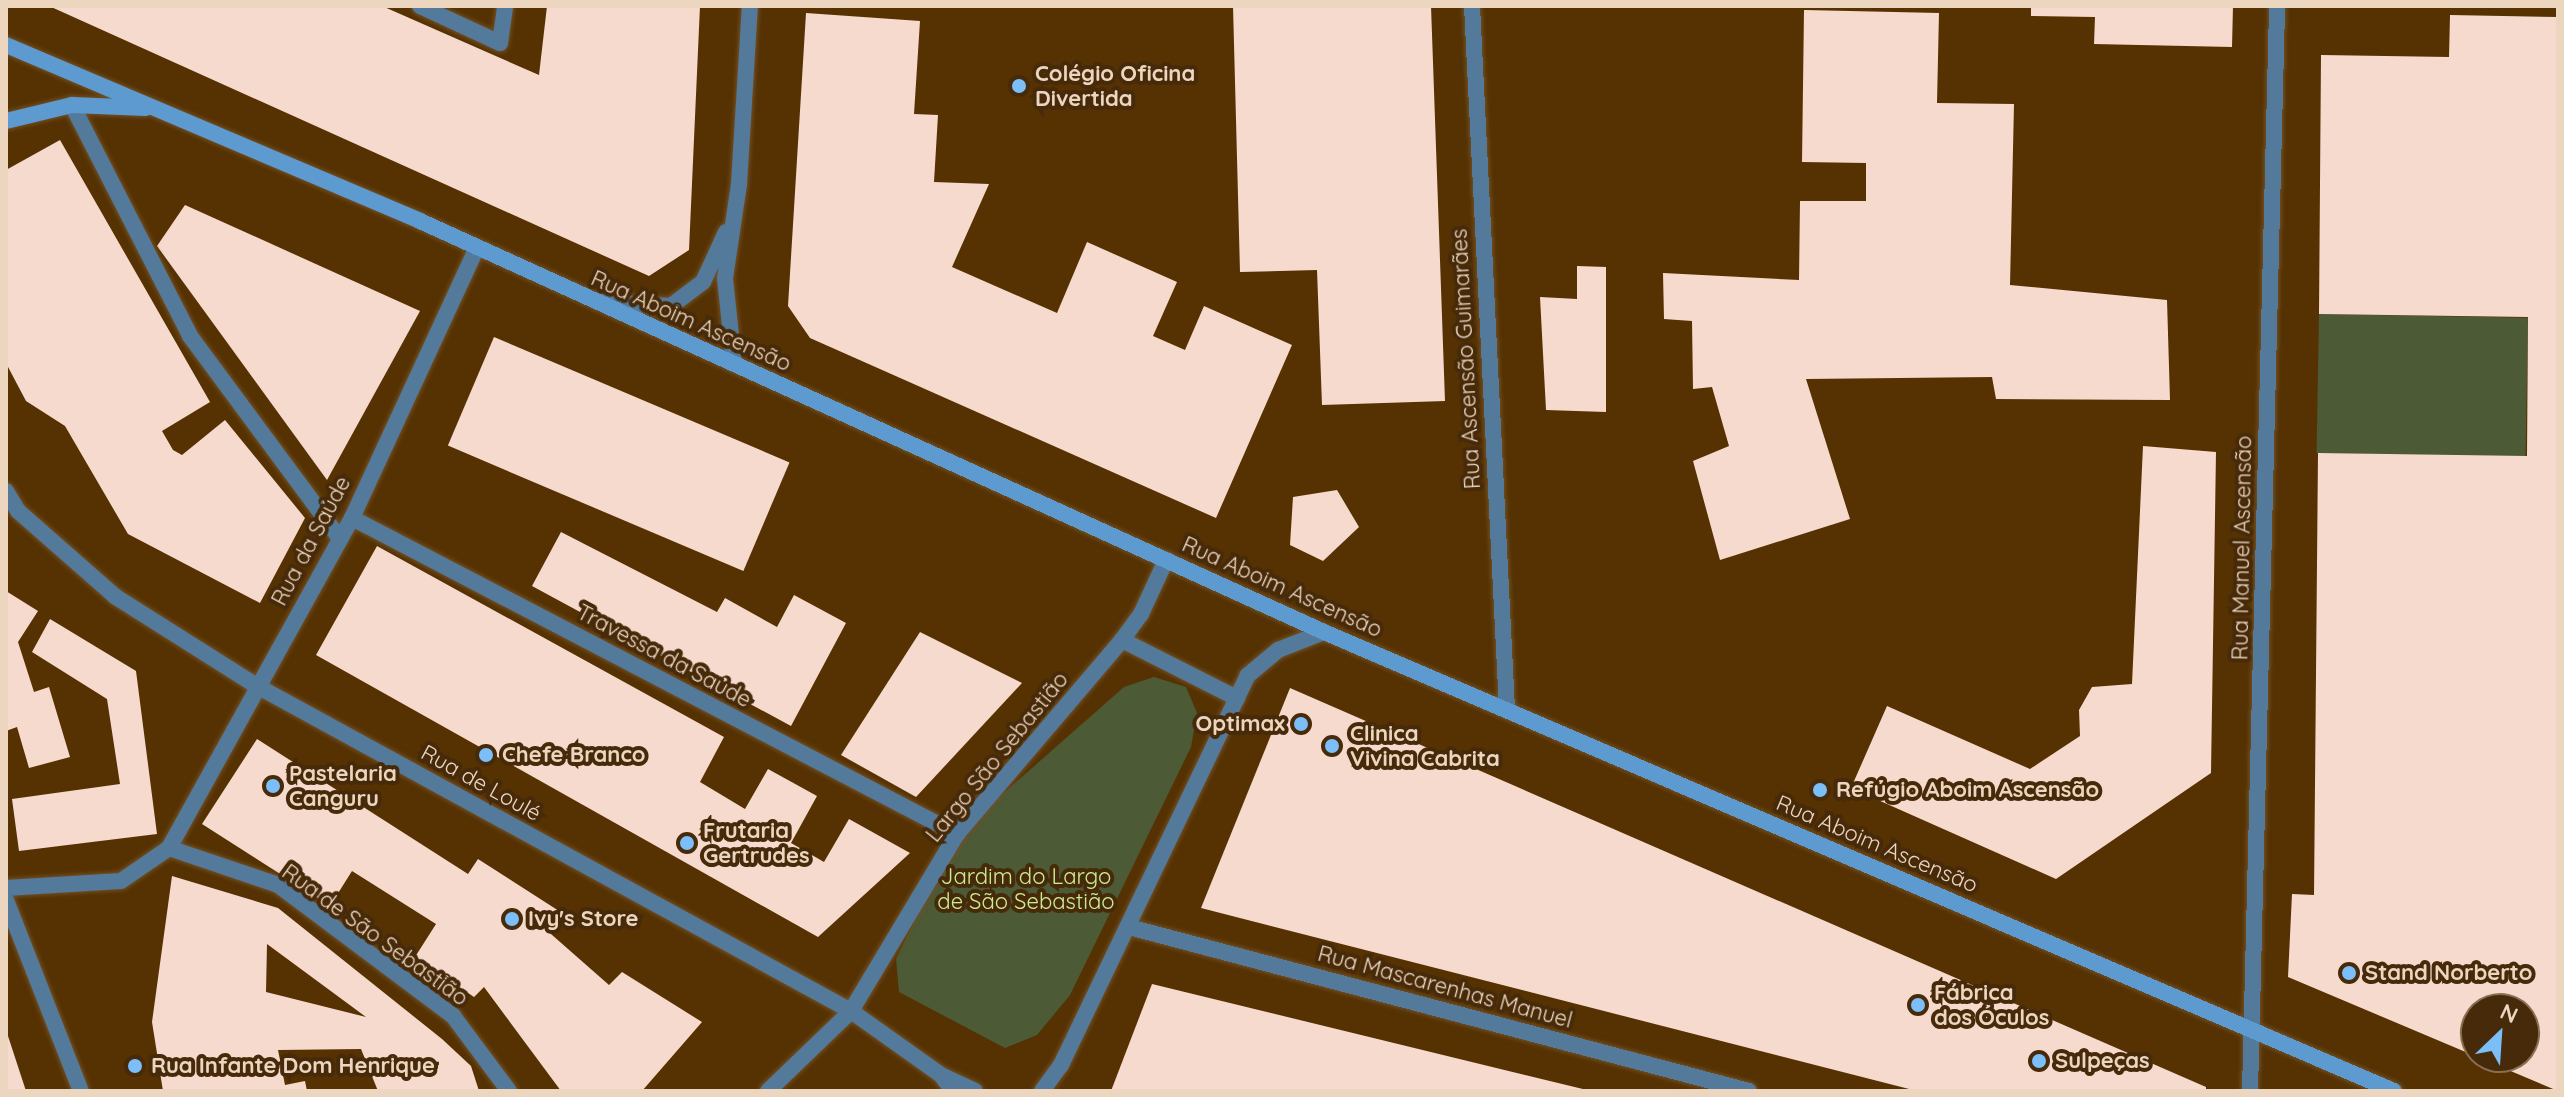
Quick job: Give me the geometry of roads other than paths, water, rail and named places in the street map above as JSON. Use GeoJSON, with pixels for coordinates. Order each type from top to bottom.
{"type":"FeatureCollection","features":[{"type":"Feature","properties":{"kind":"main road","name":"Rua Aboim Ascensão"},"geometry":{"type":"LineString","coordinates":[[6,45],[477,247],[591,302],[1324,632],[2394,1091]]}},
{"type":"Feature","properties":{"kind":"main road","name":"Rua Aboim Ascensão"},"geometry":{"type":"LineString","coordinates":[[6,121],[72,105],[159,109]]}},
{"type":"Feature","properties":{"kind":"street"},"geometry":{"type":"LineString","coordinates":[[420,6],[500,43],[505,6]]}},
{"type":"Feature","properties":{"kind":"street"},"geometry":{"type":"LineString","coordinates":[[734,364],[725,278],[739,184],[750,6]]}},
{"type":"Feature","properties":{"kind":"street","name":"Rua Ascensão Guimarães"},"geometry":{"type":"LineString","coordinates":[[1472,6],[1507,709]]}},
{"type":"Feature","properties":{"kind":"street","name":"Rua Manuel Ascensão"},"geometry":{"type":"LineString","coordinates":[[2250,1091],[2277,6]]}},
{"type":"Feature","properties":{"kind":"street"},"geometry":{"type":"LineString","coordinates":[[72,105],[190,336],[340,539]]}},
{"type":"Feature","properties":{"kind":"street"},"geometry":{"type":"LineString","coordinates":[[591,302],[671,306],[703,282],[726,233],[739,184]]}},
{"type":"Feature","properties":{"kind":"street","name":"Rua da Saúde"},"geometry":{"type":"LineString","coordinates":[[169,848],[352,518],[477,247]]}},
{"type":"Feature","properties":{"kind":"street","name":"Rua de Loulé"},"geometry":{"type":"LineString","coordinates":[[6,491],[18,511],[116,597],[257,686],[851,1011],[941,1075],[953,1091]]}},
{"type":"Feature","properties":{"kind":"street","name":"Travessa da Saúde"},"geometry":{"type":"LineString","coordinates":[[352,518],[957,834]]}},
{"type":"Feature","properties":{"kind":"street","name":"Largo São Sebastião"},"geometry":{"type":"LineString","coordinates":[[768,1091],[851,1011],[957,834],[1122,640],[1141,614],[1166,560]]}},
{"type":"Feature","properties":{"kind":"street"},"geometry":{"type":"LineString","coordinates":[[1042,1091],[1061,1065],[1247,676],[1278,650],[1324,632]]}},
{"type":"Feature","properties":{"kind":"street"},"geometry":{"type":"LineString","coordinates":[[1122,640],[1237,698]]}},
{"type":"Feature","properties":{"kind":"street"},"geometry":{"type":"LineString","coordinates":[[6,888],[121,881],[169,848]]}},
{"type":"Feature","properties":{"kind":"street","name":"Rua de São Sebastião"},"geometry":{"type":"LineString","coordinates":[[169,848],[278,885],[453,1016],[509,1091]]}},
{"type":"Feature","properties":{"kind":"street"},"geometry":{"type":"LineString","coordinates":[[6,900],[81,1091]]}},
{"type":"Feature","properties":{"kind":"street","name":"Rua Mascarenhas Manuel"},"geometry":{"type":"LineString","coordinates":[[1129,927],[1749,1091]]}},
{"type":"Feature","properties":{"kind":"street"},"geometry":{"type":"LineString","coordinates":[[1058,1091],[1061,1065]]}},
{"type":"Feature","properties":{"kind":"street"},"geometry":{"type":"LineString","coordinates":[[941,1075],[975,1091]]}},
{"type":"Feature","properties":{"kind":"place","name":"Colégio Oficina Divertida"},"geometry":{"type":"Point","coordinates":[1019,86]}},
{"type":"Feature","properties":{"kind":"place","name":"Optimax"},"geometry":{"type":"Point","coordinates":[1301,724]}},
{"type":"Feature","properties":{"kind":"place","name":"Clinica Vivina Cabrita"},"geometry":{"type":"Point","coordinates":[1332,746]}},
{"type":"Feature","properties":{"kind":"place","name":"Chefe Branco"},"geometry":{"type":"Point","coordinates":[486,755]}},
{"type":"Feature","properties":{"kind":"place","name":"Pastelaria Canguru"},"geometry":{"type":"Point","coordinates":[273,786]}},
{"type":"Feature","properties":{"kind":"place","name":"Refúgio Aboim Ascensão"},"geometry":{"type":"Point","coordinates":[1820,790]}},
{"type":"Feature","properties":{"kind":"place","name":"Frutaria Gertrudes"},"geometry":{"type":"Point","coordinates":[687,843]}},
{"type":"Feature","properties":{"kind":"place","name":"Ivy's Store"},"geometry":{"type":"Point","coordinates":[512,919]}},
{"type":"Feature","properties":{"kind":"place","name":"Stand Norberto"},"geometry":{"type":"Point","coordinates":[2349,973]}},
{"type":"Feature","properties":{"kind":"place","name":"Fábrica dos Óculos"},"geometry":{"type":"Point","coordinates":[1918,1005]}},
{"type":"Feature","properties":{"kind":"place","name":"Sulpeças"},"geometry":{"type":"Point","coordinates":[2039,1061]}},
{"type":"Feature","properties":{"kind":"place","name":"Rua Infante Dom Henrique"},"geometry":{"type":"Point","coordinates":[135,1066]}},
{"type":"Feature","properties":{"kind":"park label","name":"Jardim do Largo de São Sebastião"},"geometry":{"type":"Point","coordinates":[1026,888]}}]}
